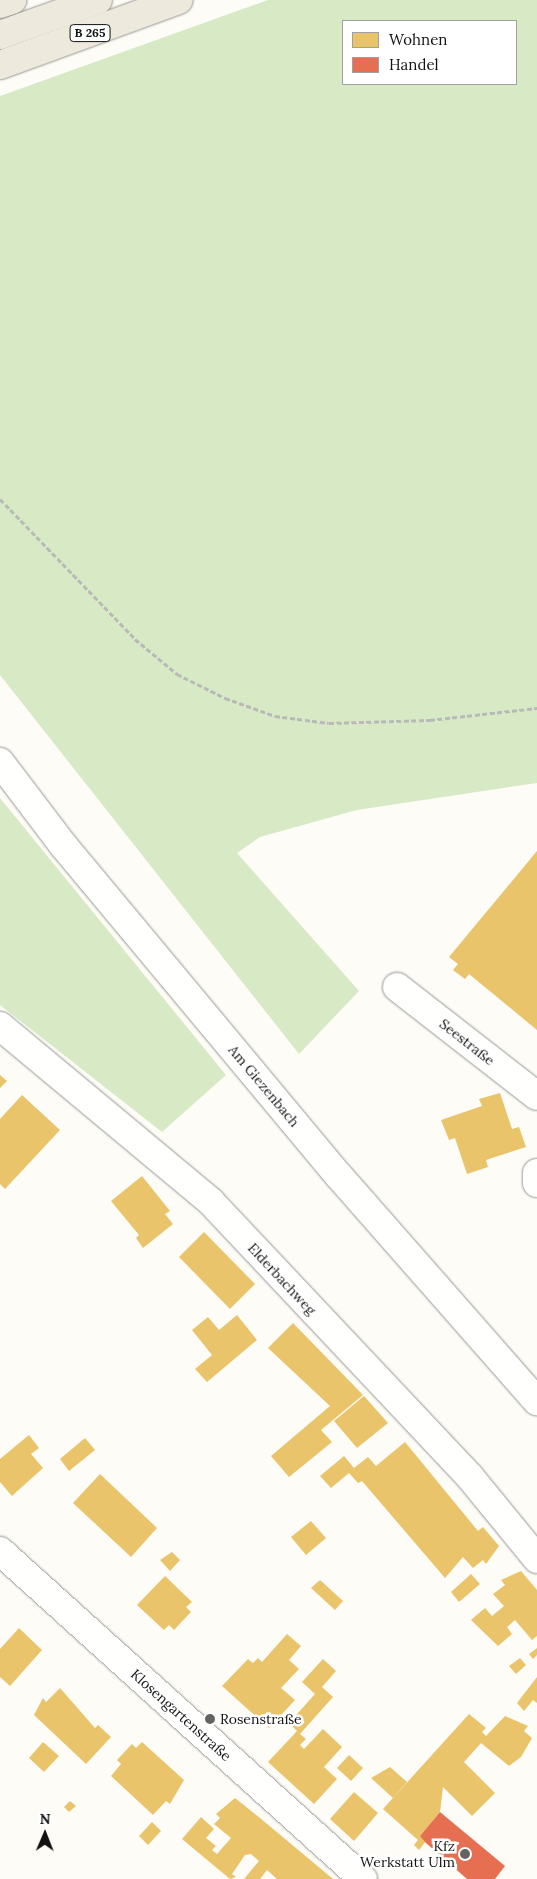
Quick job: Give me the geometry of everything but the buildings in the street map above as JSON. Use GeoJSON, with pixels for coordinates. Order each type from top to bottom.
{"type":"FeatureCollection","features":[{"type":"Feature","properties":{"kind":"main road"},"geometry":{"type":"LineString","coordinates":[[0,4],[12,0]]}},
{"type":"Feature","properties":{"kind":"main road"},"geometry":{"type":"LineString","coordinates":[[0,35],[98,0]]}},
{"type":"Feature","properties":{"kind":"main road","name":"B 265"},"geometry":{"type":"LineString","coordinates":[[0,65],[179,0]]}},
{"type":"Feature","properties":{"kind":"street","name":"Am Giezenbach"},"geometry":{"type":"LineString","coordinates":[[0,762],[63,844],[339,1176],[537,1401]]}},
{"type":"Feature","properties":{"kind":"street","name":"Seestraße"},"geometry":{"type":"LineString","coordinates":[[397,987],[537,1096]]}},
{"type":"Feature","properties":{"kind":"street","name":"Elderbachweg"},"geometry":{"type":"LineString","coordinates":[[0,1026],[211,1202],[470,1477],[537,1559]]}},
{"type":"Feature","properties":{"kind":"street"},"geometry":{"type":"LineString","coordinates":[[537,1173],[537,1183]]}},
{"type":"Feature","properties":{"kind":"street","name":"Klosengartenstraße"},"geometry":{"type":"LineString","coordinates":[[0,1551],[363,1879]]}},
{"type":"Feature","properties":{"kind":"path"},"geometry":{"type":"LineString","coordinates":[[0,499],[135,639],[177,674],[225,698],[275,716],[329,723],[430,720],[537,708]]}},
{"type":"Feature","properties":{"kind":"green space"},"geometry":{"type":"Polygon","coordinates":[[[268,0],[537,0],[537,783],[357,810],[260,837],[237,853],[359,991],[299,1054],[0,675],[0,96],[268,0]]]}},
{"type":"Feature","properties":{"kind":"green space"},"geometry":{"type":"Polygon","coordinates":[[[0,798],[226,1075],[162,1132],[0,1005],[0,798]]]}},
{"type":"Feature","properties":{"kind":"place","name":"Rosenstraße"},"geometry":{"type":"Point","coordinates":[210,1719]}},
{"type":"Feature","properties":{"kind":"place","name":"Kfz Werkstatt Ulm"},"geometry":{"type":"Point","coordinates":[465,1854]}}]}
